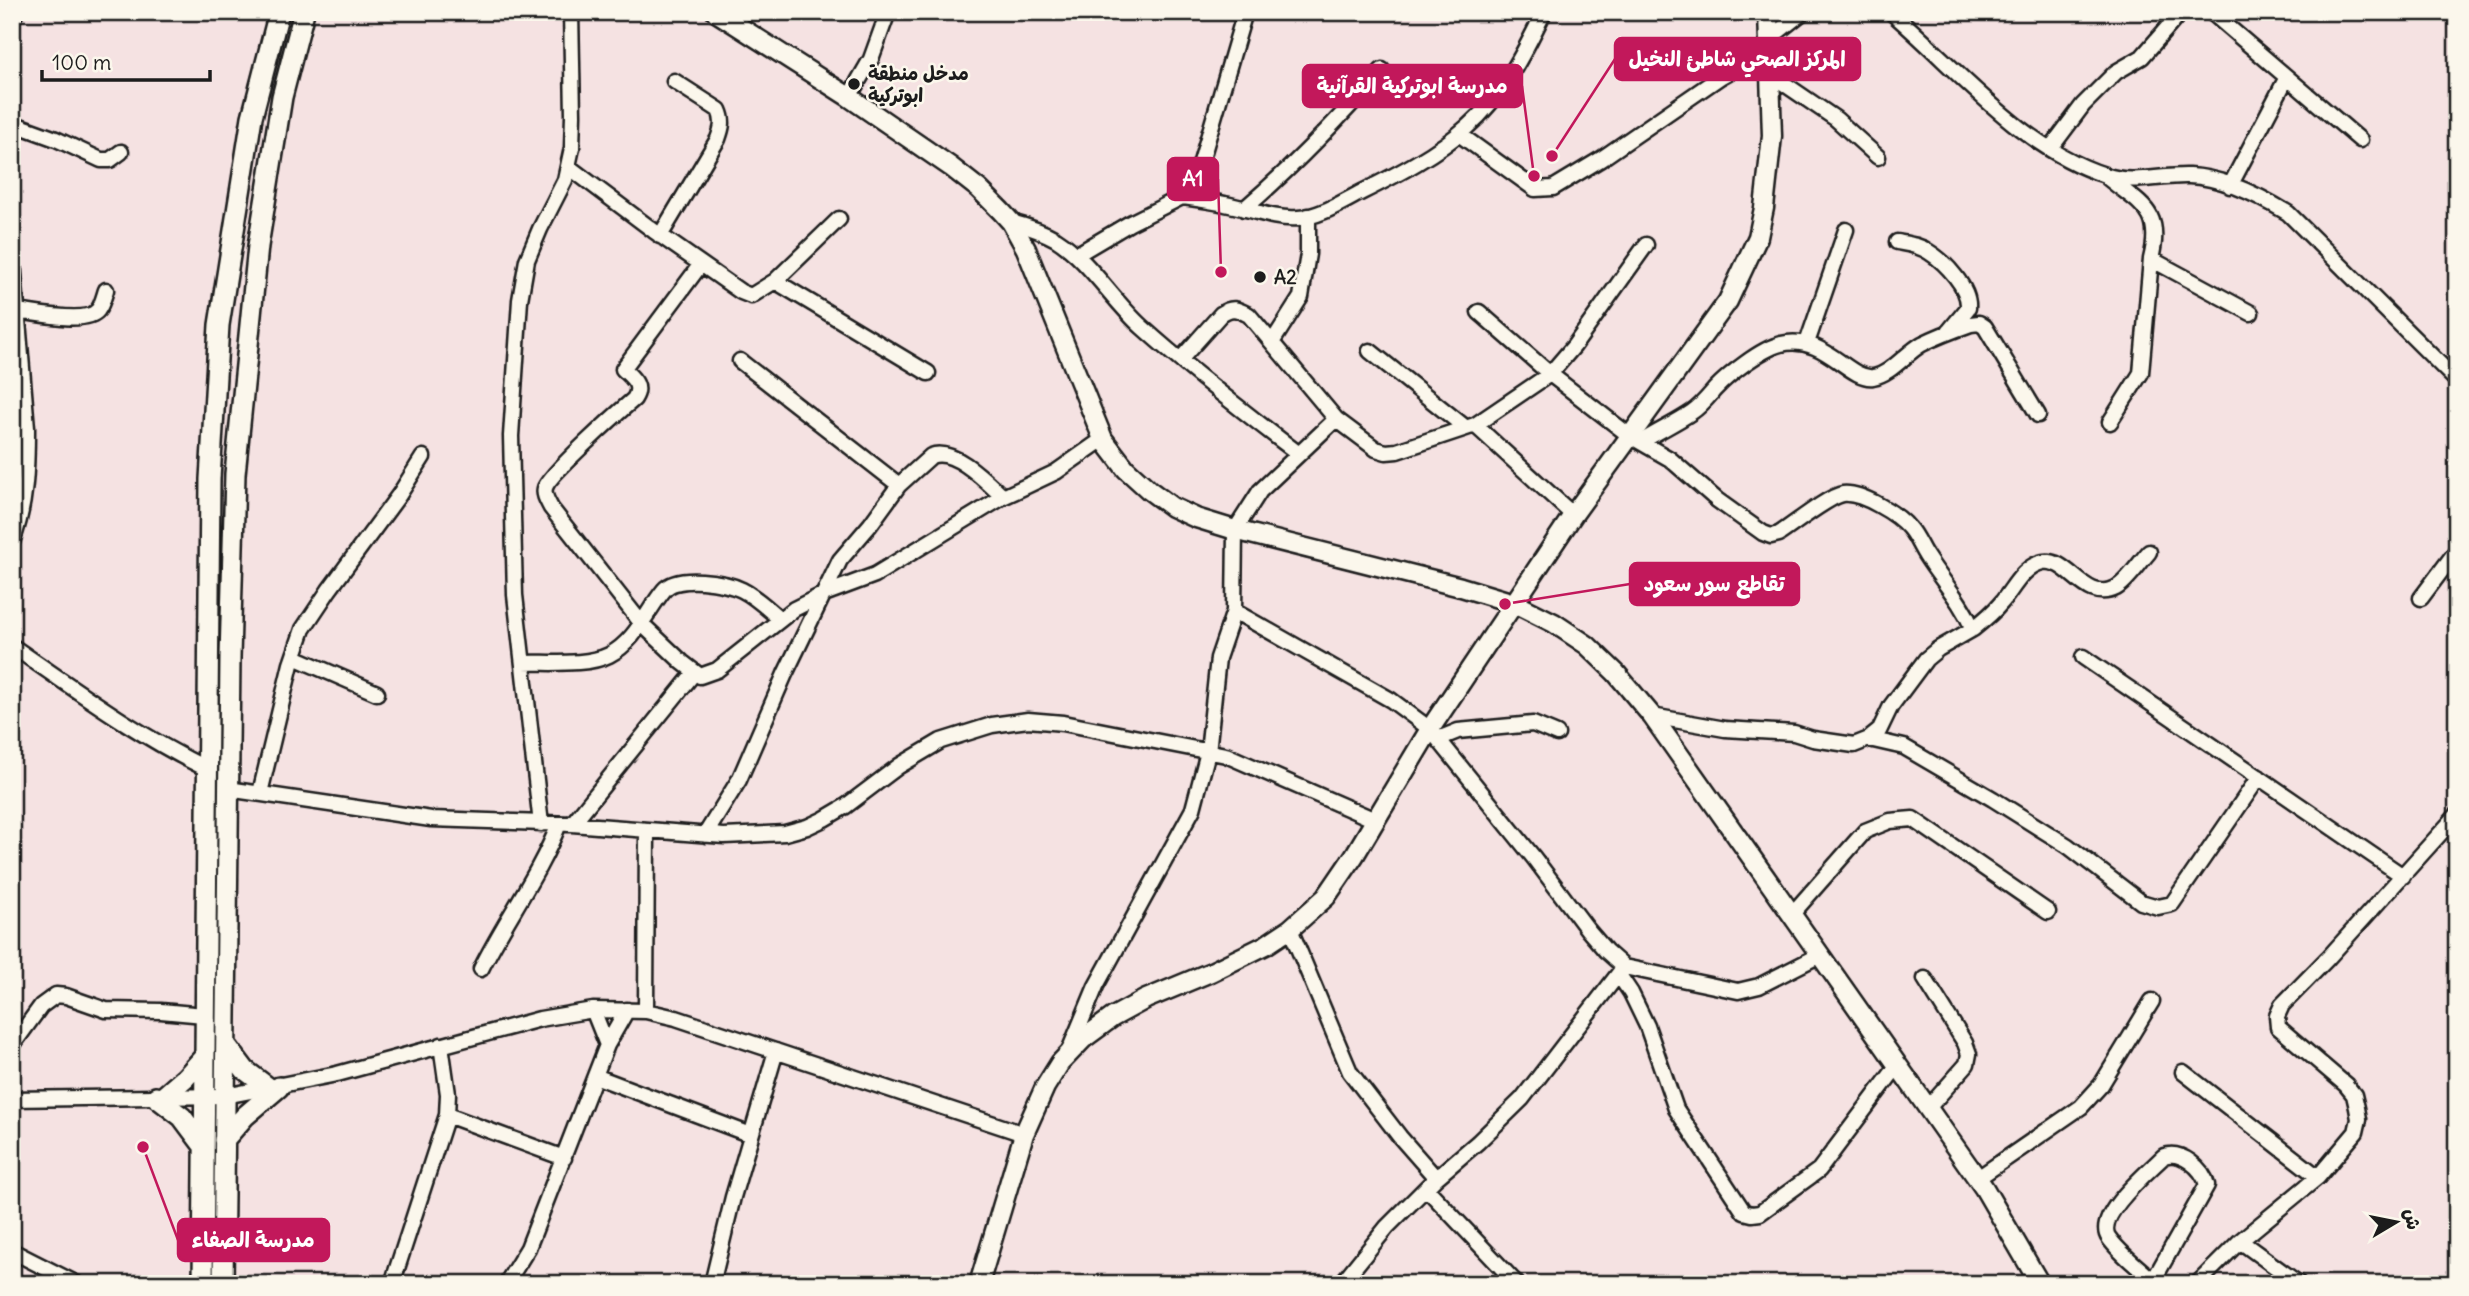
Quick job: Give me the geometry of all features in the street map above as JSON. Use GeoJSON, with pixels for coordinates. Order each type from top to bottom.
{"type":"FeatureCollection","features":[{"type":"Feature","properties":{"kind":"main road"},"geometry":{"type":"LineString","coordinates":[[203,1284],[210,479],[219,325],[252,117],[279,12]]}},
{"type":"Feature","properties":{"kind":"main road"},"geometry":{"type":"LineString","coordinates":[[223,1284],[228,789],[235,474],[258,246],[282,97],[304,12]]}},
{"type":"Feature","properties":{"kind":"main road"},"geometry":{"type":"LineString","coordinates":[[224,1140],[274,1088],[246,1070],[227,1046]]}},
{"type":"Feature","properties":{"kind":"main road"},"geometry":{"type":"LineString","coordinates":[[203,1058],[186,1077],[160,1097],[182,1117],[203,1145]]}},
{"type":"Feature","properties":{"kind":"street"},"geometry":{"type":"LineString","coordinates":[[541,824],[515,595],[512,449],[520,300],[527,260],[569,167],[573,115],[571,12]]}},
{"type":"Feature","properties":{"kind":"street"},"geometry":{"type":"LineString","coordinates":[[716,12],[849,97],[951,167],[979,189],[1011,222],[1039,279],[1103,439],[1126,469],[1172,507],[1234,530],[1448,584],[1514,604],[1554,623],[1587,645],[1616,673],[1652,716],[1978,1178],[2040,1284]]}},
{"type":"Feature","properties":{"kind":"street"},"geometry":{"type":"LineString","coordinates":[[849,97],[871,60],[888,12]]}},
{"type":"Feature","properties":{"kind":"street"},"geometry":{"type":"LineString","coordinates":[[1076,256],[1130,223],[1182,197],[1196,179],[1245,12]]}},
{"type":"Feature","properties":{"kind":"street"},"geometry":{"type":"LineString","coordinates":[[1182,197],[1284,219],[1308,216],[1379,184],[1444,146],[1482,112],[1511,73],[1545,12]]}},
{"type":"Feature","properties":{"kind":"street"},"geometry":{"type":"LineString","coordinates":[[1069,1052],[1124,1011],[1244,956],[1290,929],[1326,897],[1434,734],[1514,604],[1573,515],[1636,439],[1728,301],[1758,237],[1772,136],[1768,12]]}},
{"type":"Feature","properties":{"kind":"street"},"geometry":{"type":"LineString","coordinates":[[1459,134],[1535,189],[1553,188],[1601,159],[1770,44],[1803,12]]}},
{"type":"Feature","properties":{"kind":"street"},"geometry":{"type":"LineString","coordinates":[[1891,12],[2014,123],[2072,163],[2123,180],[2144,181],[2189,176],[2256,194],[2288,213],[2457,381]]}},
{"type":"Feature","properties":{"kind":"street"},"geometry":{"type":"LineString","coordinates":[[2050,149],[2083,105],[2116,72],[2142,57],[2180,12]]}},
{"type":"Feature","properties":{"kind":"street"},"geometry":{"type":"LineString","coordinates":[[2211,12],[2360,140]]}},
{"type":"Feature","properties":{"kind":"street"},"geometry":{"type":"LineString","coordinates":[[1244,209],[1286,172],[1382,70]]}},
{"type":"Feature","properties":{"kind":"street"},"geometry":{"type":"LineString","coordinates":[[1770,74],[1836,119],[1878,157]]}},
{"type":"Feature","properties":{"kind":"street"},"geometry":{"type":"LineString","coordinates":[[2230,186],[2286,79]]}},
{"type":"Feature","properties":{"kind":"street"},"geometry":{"type":"LineString","coordinates":[[660,236],[718,139],[723,125],[719,110],[674,81]]}},
{"type":"Feature","properties":{"kind":"street"},"geometry":{"type":"LineString","coordinates":[[12,123],[57,139],[101,160],[110,160],[121,152]]}},
{"type":"Feature","properties":{"kind":"street"},"geometry":{"type":"LineString","coordinates":[[569,167],[660,236],[741,292],[751,296],[775,281],[839,219]]}},
{"type":"Feature","properties":{"kind":"street"},"geometry":{"type":"LineString","coordinates":[[2104,175],[2148,211],[2155,228],[2141,373],[2110,422]]}},
{"type":"Feature","properties":{"kind":"street"},"geometry":{"type":"LineString","coordinates":[[1273,341],[1301,297],[1308,254],[1308,216]]}},
{"type":"Feature","properties":{"kind":"street"},"geometry":{"type":"LineString","coordinates":[[1011,222],[1056,239],[1076,256],[1139,325],[1212,388],[1299,454]]}},
{"type":"Feature","properties":{"kind":"street"},"geometry":{"type":"LineString","coordinates":[[1807,343],[1846,230]]}},
{"type":"Feature","properties":{"kind":"street"},"geometry":{"type":"LineString","coordinates":[[1897,242],[1915,245],[1929,252],[1966,292],[1968,309],[1948,332]]}},
{"type":"Feature","properties":{"kind":"street"},"geometry":{"type":"LineString","coordinates":[[1180,360],[1228,309],[1236,308],[1249,315],[1273,341],[1336,419],[1376,449],[1386,452],[1417,446],[1470,426],[1550,374],[1574,346],[1646,245]]}},
{"type":"Feature","properties":{"kind":"street"},"geometry":{"type":"LineString","coordinates":[[12,248],[27,458],[20,515],[12,542]]}},
{"type":"Feature","properties":{"kind":"street"},"geometry":{"type":"LineString","coordinates":[[2151,259],[2251,313]]}},
{"type":"Feature","properties":{"kind":"street"},"geometry":{"type":"LineString","coordinates":[[701,264],[622,369],[639,387],[639,392],[556,472],[545,487],[545,497],[551,508],[642,624],[694,673],[706,675],[717,670],[793,609],[875,575],[1003,497],[1056,472],[1103,439]]}},
{"type":"Feature","properties":{"kind":"street"},"geometry":{"type":"LineString","coordinates":[[775,281],[928,373]]}},
{"type":"Feature","properties":{"kind":"street"},"geometry":{"type":"LineString","coordinates":[[18,311],[90,317],[97,311],[107,290]]}},
{"type":"Feature","properties":{"kind":"street"},"geometry":{"type":"LineString","coordinates":[[1479,312],[1550,374],[1636,439],[1670,459],[1747,523],[1771,536],[1779,534],[1841,494],[1852,494],[1892,512],[1909,527],[1963,607],[1973,629]]}},
{"type":"Feature","properties":{"kind":"street"},"geometry":{"type":"LineString","coordinates":[[1636,439],[1693,411],[1721,383],[1769,349],[1781,344],[1807,343],[1857,372],[1874,377],[1921,345],[1948,332],[1979,323],[1985,327],[2038,415]]}},
{"type":"Feature","properties":{"kind":"street"},"geometry":{"type":"LineString","coordinates":[[1370,351],[1470,426],[1573,515]]}},
{"type":"Feature","properties":{"kind":"street"},"geometry":{"type":"LineString","coordinates":[[740,361],[899,485]]}},
{"type":"Feature","properties":{"kind":"street"},"geometry":{"type":"LineString","coordinates":[[979,1284],[1024,1134],[1045,1087],[1069,1052],[1096,986],[1193,809],[1208,752],[1218,658],[1234,611],[1234,530],[1260,491],[1336,419]]}},
{"type":"Feature","properties":{"kind":"street"},"geometry":{"type":"LineString","coordinates":[[705,835],[739,780],[785,674],[840,560],[899,485],[931,456],[937,453],[946,454],[975,472],[1003,497]]}},
{"type":"Feature","properties":{"kind":"street"},"geometry":{"type":"LineString","coordinates":[[260,793],[293,657],[303,629],[423,457]]}},
{"type":"Feature","properties":{"kind":"street"},"geometry":{"type":"LineString","coordinates":[[2421,597],[2457,550]]}},
{"type":"Feature","properties":{"kind":"street"},"geometry":{"type":"LineString","coordinates":[[1652,716],[1725,729],[1794,733],[1813,739],[1854,745],[1879,731],[1891,706],[1926,659],[1973,629],[2001,604],[2014,585],[2037,564],[2047,561],[2057,565],[2084,585],[2101,592],[2118,587],[2149,552]]}},
{"type":"Feature","properties":{"kind":"street"},"geometry":{"type":"LineString","coordinates":[[523,663],[590,660],[607,656],[642,624],[666,587],[685,581],[705,581],[741,589],[780,619]]}},
{"type":"Feature","properties":{"kind":"street"},"geometry":{"type":"LineString","coordinates":[[1234,611],[1391,700],[1434,734],[1621,971],[1647,1026],[1676,1109],[1744,1212],[1760,1213],[1819,1170],[1898,1065]]}},
{"type":"Feature","properties":{"kind":"street"},"geometry":{"type":"LineString","coordinates":[[12,646],[162,747],[207,769]]}},
{"type":"Feature","properties":{"kind":"street"},"geometry":{"type":"LineString","coordinates":[[293,657],[377,692]]}},
{"type":"Feature","properties":{"kind":"street"},"geometry":{"type":"LineString","coordinates":[[2083,657],[2403,876]]}},
{"type":"Feature","properties":{"kind":"street"},"geometry":{"type":"LineString","coordinates":[[481,969],[497,937],[565,824],[694,673]]}},
{"type":"Feature","properties":{"kind":"street"},"geometry":{"type":"LineString","coordinates":[[228,789],[431,819],[755,836],[785,833],[807,827],[846,806],[899,766],[941,741],[976,729],[1028,720],[1063,723],[1238,759],[1375,820]]}},
{"type":"Feature","properties":{"kind":"street"},"geometry":{"type":"LineString","coordinates":[[1434,734],[1533,724],[1557,734]]}},
{"type":"Feature","properties":{"kind":"street"},"geometry":{"type":"LineString","coordinates":[[1869,739],[1904,747],[2068,846],[2141,902],[2158,907],[2172,904],[2259,778]]}},
{"type":"Feature","properties":{"kind":"street"},"geometry":{"type":"LineString","coordinates":[[2197,1284],[2240,1241],[2318,1177],[2356,1132],[2359,1119],[2354,1095],[2346,1085],[2278,1027],[2277,1016],[2282,1005],[2457,815]]}},
{"type":"Feature","properties":{"kind":"street"},"geometry":{"type":"LineString","coordinates":[[1791,914],[1865,831],[1890,821],[1913,819],[2048,912]]}},
{"type":"Feature","properties":{"kind":"street"},"geometry":{"type":"LineString","coordinates":[[646,1011],[647,830]]}},
{"type":"Feature","properties":{"kind":"street"},"geometry":{"type":"LineString","coordinates":[[1290,929],[1350,1072],[1431,1183],[1517,1284]]}},
{"type":"Feature","properties":{"kind":"street"},"geometry":{"type":"LineString","coordinates":[[1621,971],[1738,990],[1759,986],[1820,955]]}},
{"type":"Feature","properties":{"kind":"street"},"geometry":{"type":"LineString","coordinates":[[1341,1284],[1387,1227],[1522,1099],[1621,971]]}},
{"type":"Feature","properties":{"kind":"street"},"geometry":{"type":"LineString","coordinates":[[1924,979],[1965,1043],[1969,1054],[1967,1064],[1928,1108]]}},
{"type":"Feature","properties":{"kind":"street"},"geometry":{"type":"LineString","coordinates":[[12,1046],[41,1006],[57,995],[106,1010],[204,1015]]}},
{"type":"Feature","properties":{"kind":"street"},"geometry":{"type":"LineString","coordinates":[[1978,1178],[2081,1107],[2101,1085],[2152,1001]]}},
{"type":"Feature","properties":{"kind":"street"},"geometry":{"type":"LineString","coordinates":[[12,1099],[225,1096],[337,1074],[540,1019],[593,1010],[627,1010],[676,1018],[1024,1134]]}},
{"type":"Feature","properties":{"kind":"street"},"geometry":{"type":"LineString","coordinates":[[593,1010],[607,1045]]}},
{"type":"Feature","properties":{"kind":"street"},"geometry":{"type":"LineString","coordinates":[[506,1284],[528,1248],[607,1045],[627,1010]]}},
{"type":"Feature","properties":{"kind":"street"},"geometry":{"type":"LineString","coordinates":[[393,1284],[447,1115],[446,1077],[441,1045]]}},
{"type":"Feature","properties":{"kind":"street"},"geometry":{"type":"LineString","coordinates":[[712,1284],[776,1051]]}},
{"type":"Feature","properties":{"kind":"street"},"geometry":{"type":"LineString","coordinates":[[2183,1072],[2318,1177]]}},
{"type":"Feature","properties":{"kind":"street"},"geometry":{"type":"LineString","coordinates":[[595,1076],[751,1135]]}},
{"type":"Feature","properties":{"kind":"street"},"geometry":{"type":"LineString","coordinates":[[447,1115],[564,1158]]}},
{"type":"Feature","properties":{"kind":"street"},"geometry":{"type":"LineString","coordinates":[[2172,1153],[2181,1156],[2203,1174],[2207,1185],[2155,1282],[2107,1237],[2105,1225],[2111,1210],[2164,1156],[2172,1153]]}},
{"type":"Feature","properties":{"kind":"street"},"geometry":{"type":"LineString","coordinates":[[2240,1241],[2299,1284]]}},
{"type":"Feature","properties":{"kind":"street"},"geometry":{"type":"LineString","coordinates":[[12,1251],[77,1284]]}},
{"type":"Feature","properties":{"kind":"place","name":"مدخل منطقة ابوتركية"},"geometry":{"type":"Point","coordinates":[854,84]}},
{"type":"Feature","properties":{"kind":"place","name":"المركز الصحي شاطئ النخيل"},"geometry":{"type":"Point","coordinates":[1552,156]}},
{"type":"Feature","properties":{"kind":"place","name":"مدرسة ابوتركية القرآنية"},"geometry":{"type":"Point","coordinates":[1534,176]}},
{"type":"Feature","properties":{"kind":"place","name":"A1"},"geometry":{"type":"Point","coordinates":[1221,272]}},
{"type":"Feature","properties":{"kind":"place","name":"A2"},"geometry":{"type":"Point","coordinates":[1260,277]}},
{"type":"Feature","properties":{"kind":"place","name":"تقاطع سور سعود"},"geometry":{"type":"Point","coordinates":[1505,604]}},
{"type":"Feature","properties":{"kind":"place","name":"مدرسة الصفاء"},"geometry":{"type":"Point","coordinates":[143,1147]}}]}
